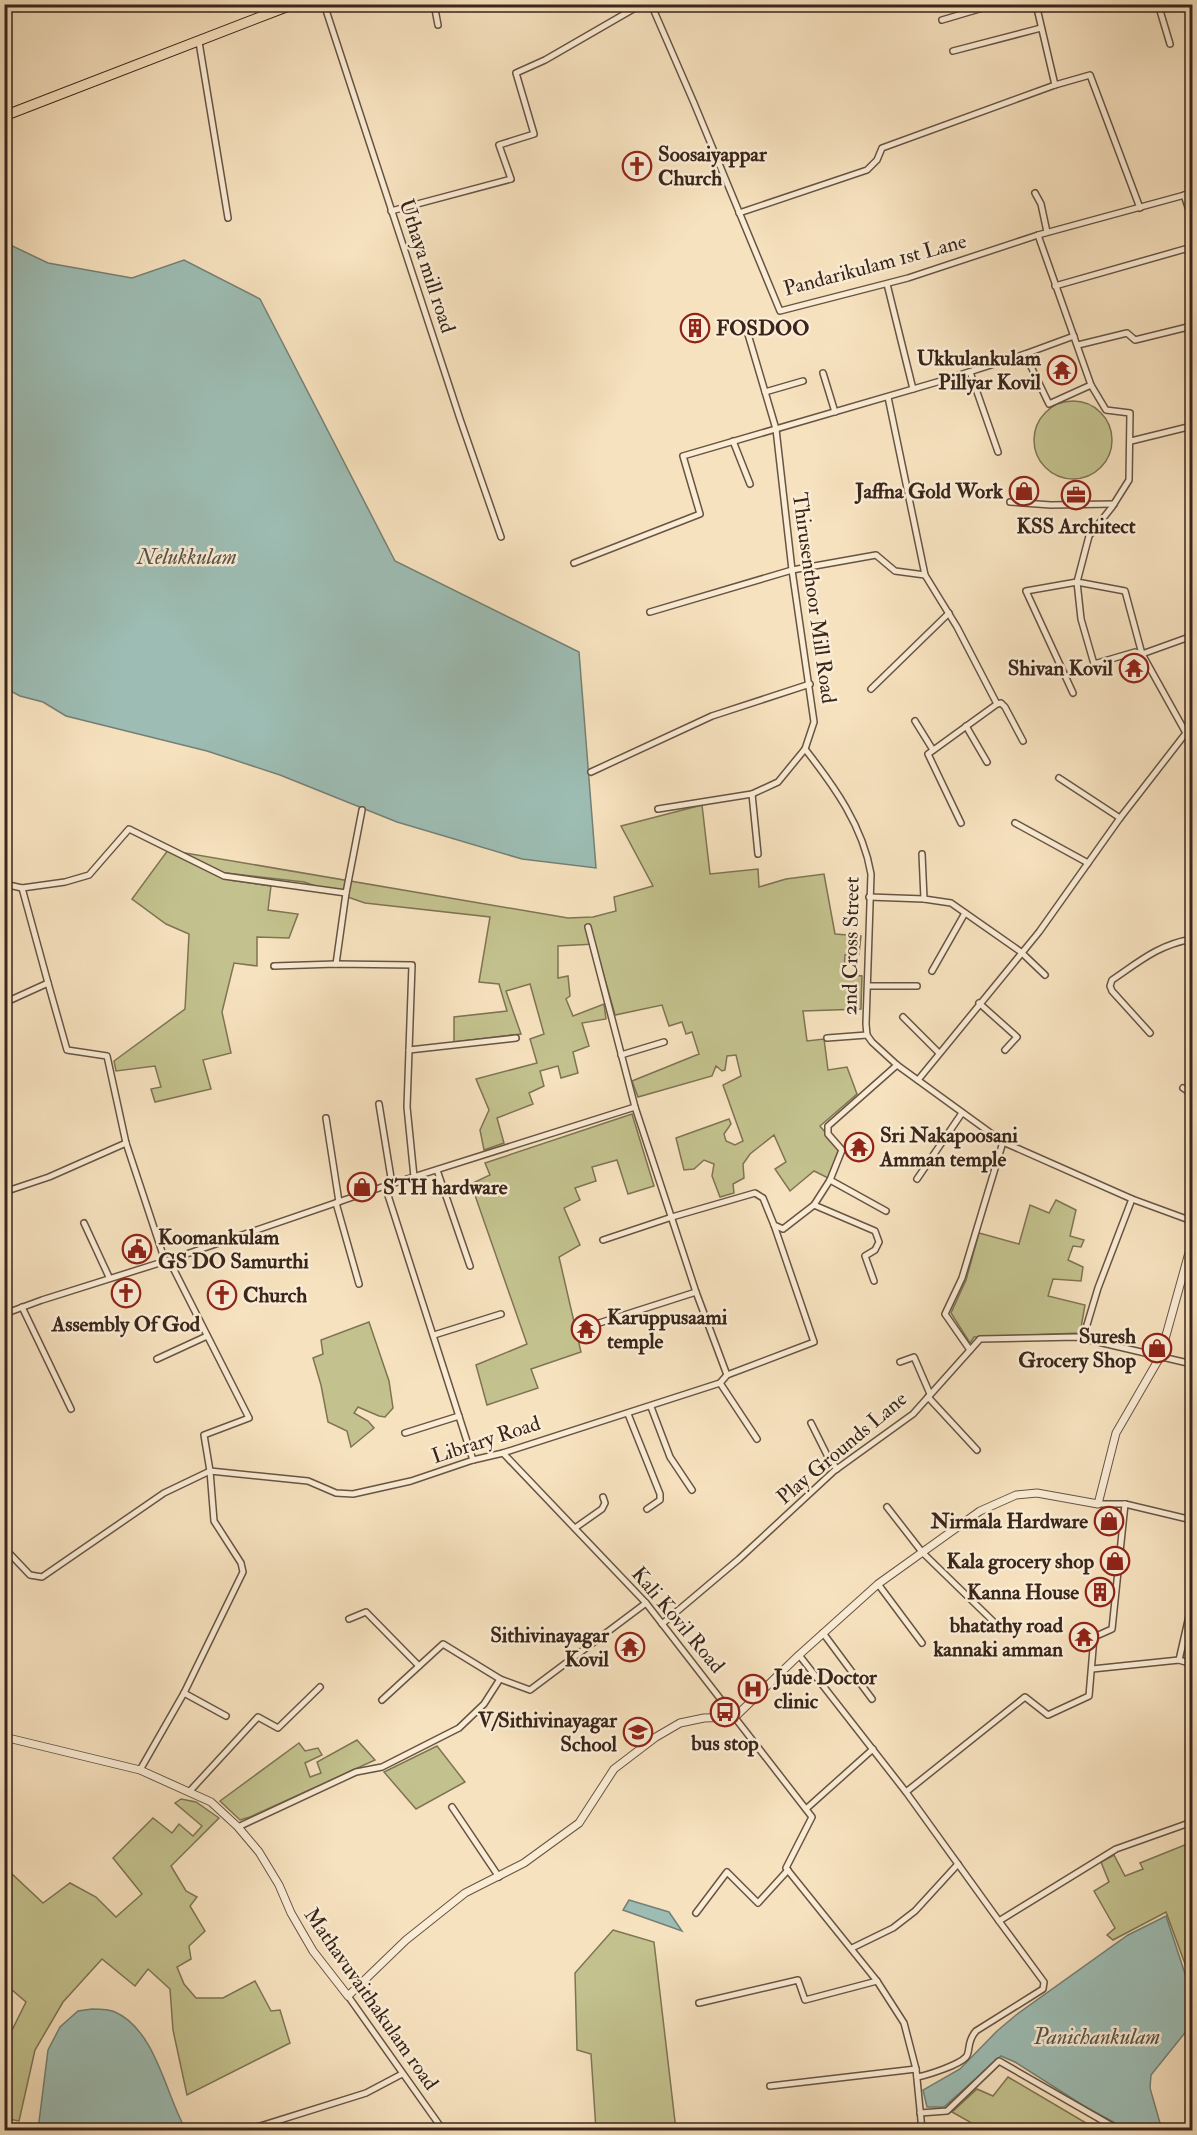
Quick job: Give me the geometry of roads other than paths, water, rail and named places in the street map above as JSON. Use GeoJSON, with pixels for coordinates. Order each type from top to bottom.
{"type":"FeatureCollection","features":[{"type":"Feature","properties":{"kind":"highway"},"geometry":{"type":"LineString","coordinates":[[4,116],[294,4]]}},
{"type":"Feature","properties":{"kind":"street","name":"Uthaya mill road"},"geometry":{"type":"LineString","coordinates":[[324,4],[501,537]]}},
{"type":"Feature","properties":{"kind":"street"},"geometry":{"type":"LineString","coordinates":[[434,4],[438,25]]}},
{"type":"Feature","properties":{"kind":"street"},"geometry":{"type":"LineString","coordinates":[[391,211],[511,179],[499,145],[534,134],[516,73],[545,60],[642,4]]}},
{"type":"Feature","properties":{"kind":"street","name":"Pandarikulam 1st Lane"},"geometry":{"type":"LineString","coordinates":[[651,4],[780,311],[887,284],[1047,232],[1192,193]]}},
{"type":"Feature","properties":{"kind":"street"},"geometry":{"type":"LineString","coordinates":[[942,20],[996,4]]}},
{"type":"Feature","properties":{"kind":"street"},"geometry":{"type":"LineString","coordinates":[[1036,4],[1055,85]]}},
{"type":"Feature","properties":{"kind":"street"},"geometry":{"type":"LineString","coordinates":[[1158,4],[1170,44]]}},
{"type":"Feature","properties":{"kind":"street"},"geometry":{"type":"LineString","coordinates":[[953,51],[1041,28]]}},
{"type":"Feature","properties":{"kind":"street"},"geometry":{"type":"LineString","coordinates":[[199,42],[228,218]]}},
{"type":"Feature","properties":{"kind":"street"},"geometry":{"type":"LineString","coordinates":[[740,213],[867,170],[877,160],[882,148],[1055,85],[1090,75],[1140,208]]}},
{"type":"Feature","properties":{"kind":"street"},"geometry":{"type":"LineString","coordinates":[[1035,193],[1041,204],[1047,232]]}},
{"type":"Feature","properties":{"kind":"street"},"geometry":{"type":"LineString","coordinates":[[1184,195],[1192,219]]}},
{"type":"Feature","properties":{"kind":"street"},"geometry":{"type":"LineString","coordinates":[[1038,235],[1091,385],[1106,410],[1130,413],[1129,480],[1089,536],[1077,582],[1081,619],[1094,664],[1135,652],[1142,654],[1192,636]]}},
{"type":"Feature","properties":{"kind":"street"},"geometry":{"type":"LineString","coordinates":[[1055,286],[1192,247]]}},
{"type":"Feature","properties":{"kind":"street"},"geometry":{"type":"LineString","coordinates":[[887,284],[913,389]]}},
{"type":"Feature","properties":{"kind":"street","name":"Thirusenthoor Mill Road"},"geometry":{"type":"LineString","coordinates":[[658,808],[752,794],[778,782],[805,749],[814,722],[792,570],[776,429],[745,324]]}},
{"type":"Feature","properties":{"kind":"street"},"geometry":{"type":"LineString","coordinates":[[1078,345],[1127,333],[1136,340],[1145,339],[1192,326]]}},
{"type":"Feature","properties":{"kind":"street"},"geometry":{"type":"LineString","coordinates":[[574,563],[700,514],[683,456],[970,372],[1074,336]]}},
{"type":"Feature","properties":{"kind":"street"},"geometry":{"type":"LineString","coordinates":[[1026,354],[1049,404],[1091,385]]}},
{"type":"Feature","properties":{"kind":"street"},"geometry":{"type":"LineString","coordinates":[[970,372],[998,452]]}},
{"type":"Feature","properties":{"kind":"street"},"geometry":{"type":"LineString","coordinates":[[822,373],[835,412]]}},
{"type":"Feature","properties":{"kind":"street"},"geometry":{"type":"LineString","coordinates":[[765,392],[803,381]]}},
{"type":"Feature","properties":{"kind":"street"},"geometry":{"type":"LineString","coordinates":[[888,397],[925,575],[949,613],[997,704]]}},
{"type":"Feature","properties":{"kind":"street"},"geometry":{"type":"LineString","coordinates":[[1131,441],[1192,426]]}},
{"type":"Feature","properties":{"kind":"street"},"geometry":{"type":"LineString","coordinates":[[733,441],[750,484]]}},
{"type":"Feature","properties":{"kind":"street"},"geometry":{"type":"LineString","coordinates":[[1010,502],[1051,505],[1114,504]]}},
{"type":"Feature","properties":{"kind":"street"},"geometry":{"type":"LineString","coordinates":[[650,612],[792,570],[876,555],[895,571],[925,575]]}},
{"type":"Feature","properties":{"kind":"street"},"geometry":{"type":"LineString","coordinates":[[1073,693],[1026,591],[1077,582],[1125,591],[1142,654],[1192,741]]}},
{"type":"Feature","properties":{"kind":"street"},"geometry":{"type":"LineString","coordinates":[[872,689],[949,613]]}},
{"type":"Feature","properties":{"kind":"street"},"geometry":{"type":"LineString","coordinates":[[591,772],[712,716],[810,684]]}},
{"type":"Feature","properties":{"kind":"street"},"geometry":{"type":"LineString","coordinates":[[961,823],[928,754],[1001,703],[1023,741]]}},
{"type":"Feature","properties":{"kind":"street"},"geometry":{"type":"LineString","coordinates":[[915,721],[933,750]]}},
{"type":"Feature","properties":{"kind":"street"},"geometry":{"type":"LineString","coordinates":[[966,726],[987,762]]}},
{"type":"Feature","properties":{"kind":"street"},"geometry":{"type":"LineString","coordinates":[[918,1080],[1039,932],[1120,819],[1186,733]]}},
{"type":"Feature","properties":{"kind":"street","name":"2nd Cross Street"},"geometry":{"type":"LineString","coordinates":[[805,749],[832,783],[845,804],[868,858],[871,874],[868,897],[867,1035],[897,1065],[1003,1142],[1132,1199],[1192,1221]]}},
{"type":"Feature","properties":{"kind":"street"},"geometry":{"type":"LineString","coordinates":[[1059,778],[1120,819]]}},
{"type":"Feature","properties":{"kind":"street"},"geometry":{"type":"LineString","coordinates":[[752,794],[758,854]]}},
{"type":"Feature","properties":{"kind":"street"},"geometry":{"type":"LineString","coordinates":[[336,963],[346,893],[362,810]]}},
{"type":"Feature","properties":{"kind":"street"},"geometry":{"type":"LineString","coordinates":[[1015,823],[1088,863]]}},
{"type":"Feature","properties":{"kind":"street"},"geometry":{"type":"LineString","coordinates":[[4,884],[22,888],[65,882],[89,875],[129,829],[224,876],[346,893]]}},
{"type":"Feature","properties":{"kind":"street"},"geometry":{"type":"LineString","coordinates":[[922,854],[924,899]]}},
{"type":"Feature","properties":{"kind":"street"},"geometry":{"type":"LineString","coordinates":[[22,888],[67,1050],[107,1056],[126,1143],[167,1261],[249,1418],[204,1435],[210,1471],[214,1521],[241,1563],[243,1572],[184,1693],[140,1770]]}},
{"type":"Feature","properties":{"kind":"street"},"geometry":{"type":"LineString","coordinates":[[868,897],[924,899],[951,903],[1021,952],[1045,975]]}},
{"type":"Feature","properties":{"kind":"street"},"geometry":{"type":"LineString","coordinates":[[932,971],[965,913]]}},
{"type":"Feature","properties":{"kind":"street"},"geometry":{"type":"LineString","coordinates":[[588,927],[635,1107],[672,1217],[696,1292],[727,1375],[814,1342],[774,1225],[763,1198],[755,1193],[672,1217],[603,1239]]}},
{"type":"Feature","properties":{"kind":"street"},"geometry":{"type":"LineString","coordinates":[[1150,1033],[1112,991],[1110,986],[1112,980],[1160,948],[1192,939]]}},
{"type":"Feature","properties":{"kind":"street"},"geometry":{"type":"LineString","coordinates":[[274,966],[336,963],[412,965],[407,1107],[414,1177]]}},
{"type":"Feature","properties":{"kind":"street"},"geometry":{"type":"LineString","coordinates":[[4,1003],[48,983]]}},
{"type":"Feature","properties":{"kind":"street"},"geometry":{"type":"LineString","coordinates":[[868,986],[917,986]]}},
{"type":"Feature","properties":{"kind":"street"},"geometry":{"type":"LineString","coordinates":[[979,1004],[1017,1037],[1005,1050]]}},
{"type":"Feature","properties":{"kind":"street"},"geometry":{"type":"LineString","coordinates":[[903,1017],[939,1053]]}},
{"type":"Feature","properties":{"kind":"street"},"geometry":{"type":"LineString","coordinates":[[827,1038],[867,1035]]}},
{"type":"Feature","properties":{"kind":"street"},"geometry":{"type":"LineString","coordinates":[[409,1050],[516,1038]]}},
{"type":"Feature","properties":{"kind":"street"},"geometry":{"type":"LineString","coordinates":[[621,1055],[664,1042]]}},
{"type":"Feature","properties":{"kind":"street"},"geometry":{"type":"LineString","coordinates":[[774,1225],[783,1229],[814,1204],[830,1180],[842,1150],[828,1134],[828,1126],[897,1065]]}},
{"type":"Feature","properties":{"kind":"street"},"geometry":{"type":"LineString","coordinates":[[1184,1088],[1192,1094]]}},
{"type":"Feature","properties":{"kind":"street"},"geometry":{"type":"LineString","coordinates":[[379,1104],[388,1185],[473,1460]]}},
{"type":"Feature","properties":{"kind":"street"},"geometry":{"type":"LineString","coordinates":[[4,1314],[388,1185],[635,1107]]}},
{"type":"Feature","properties":{"kind":"street"},"geometry":{"type":"LineString","coordinates":[[917,1179],[962,1113]]}},
{"type":"Feature","properties":{"kind":"street"},"geometry":{"type":"LineString","coordinates":[[326,1118],[338,1202],[359,1284]]}},
{"type":"Feature","properties":{"kind":"street"},"geometry":{"type":"LineString","coordinates":[[970,1350],[945,1314],[962,1278],[1003,1142]]}},
{"type":"Feature","properties":{"kind":"street"},"geometry":{"type":"LineString","coordinates":[[4,1192],[49,1177],[126,1143]]}},
{"type":"Feature","properties":{"kind":"street"},"geometry":{"type":"LineString","coordinates":[[437,1170],[470,1266]]}},
{"type":"Feature","properties":{"kind":"street"},"geometry":{"type":"LineString","coordinates":[[830,1180],[886,1210]]}},
{"type":"Feature","properties":{"kind":"street"},"geometry":{"type":"LineString","coordinates":[[1083,1338],[1098,1288],[1132,1199]]}},
{"type":"Feature","properties":{"kind":"street"},"geometry":{"type":"LineString","coordinates":[[814,1204],[875,1231],[879,1242],[875,1250],[865,1256],[874,1281]]}},
{"type":"Feature","properties":{"kind":"street"},"geometry":{"type":"LineString","coordinates":[[84,1223],[109,1277]]}},
{"type":"Feature","properties":{"kind":"street"},"geometry":{"type":"LineString","coordinates":[[1098,1504],[1116,1433],[1160,1357],[1192,1242]]}},
{"type":"Feature","properties":{"kind":"street"},"geometry":{"type":"LineString","coordinates":[[593,1325],[696,1292]]}},
{"type":"Feature","properties":{"kind":"street"},"geometry":{"type":"LineString","coordinates":[[22,1307],[71,1409]]}},
{"type":"Feature","properties":{"kind":"street"},"geometry":{"type":"LineString","coordinates":[[434,1335],[501,1314]]}},
{"type":"Feature","properties":{"kind":"street"},"geometry":{"type":"LineString","coordinates":[[157,1359],[207,1336]]}},
{"type":"Feature","properties":{"kind":"street","name":"Play Grounds Lane"},"geometry":{"type":"LineString","coordinates":[[662,1624],[739,1559],[837,1469],[913,1414],[980,1339],[1077,1337],[1192,1364]]}},
{"type":"Feature","properties":{"kind":"street"},"geometry":{"type":"LineString","coordinates":[[900,1362],[914,1357],[929,1396],[977,1450]]}},
{"type":"Feature","properties":{"kind":"street","name":"Library Road"},"geometry":{"type":"LineString","coordinates":[[210,1471],[308,1481],[336,1493],[353,1494],[411,1481],[651,1407],[720,1383],[727,1375]]}},
{"type":"Feature","properties":{"kind":"street"},"geometry":{"type":"LineString","coordinates":[[720,1383],[757,1439]]}},
{"type":"Feature","properties":{"kind":"street"},"geometry":{"type":"LineString","coordinates":[[651,1407],[670,1457],[692,1490]]}},
{"type":"Feature","properties":{"kind":"street"},"geometry":{"type":"LineString","coordinates":[[628,1414],[660,1494],[660,1500],[647,1509]]}},
{"type":"Feature","properties":{"kind":"street"},"geometry":{"type":"LineString","coordinates":[[405,1433],[459,1416]]}},
{"type":"Feature","properties":{"kind":"street"},"geometry":{"type":"LineString","coordinates":[[811,1423],[828,1457],[837,1469]]}},
{"type":"Feature","properties":{"kind":"street","name":"Kali Kovil Road"},"geometry":{"type":"LineString","coordinates":[[503,1453],[646,1603],[806,1809]]}},
{"type":"Feature","properties":{"kind":"street"},"geometry":{"type":"LineString","coordinates":[[4,1554],[10,1554],[30,1575],[42,1577],[164,1493],[210,1471]]}},
{"type":"Feature","properties":{"kind":"street"},"geometry":{"type":"LineString","coordinates":[[348,1996],[406,1940],[465,1893],[524,1863],[579,1822],[614,1768],[656,1737],[680,1723],[735,1717],[822,1633],[878,1584],[980,1512],[1016,1495],[1036,1493],[1098,1504],[1125,1504],[1192,1520]]}},
{"type":"Feature","properties":{"kind":"street"},"geometry":{"type":"LineString","coordinates":[[575,1528],[602,1509],[605,1503],[603,1497]]}},
{"type":"Feature","properties":{"kind":"street"},"geometry":{"type":"LineString","coordinates":[[906,1792],[1025,1697],[1048,1715],[1089,1696],[1094,1637],[1112,1629],[1125,1504]]}},
{"type":"Feature","properties":{"kind":"street"},"geometry":{"type":"LineString","coordinates":[[887,1508],[922,1552],[999,1627]]}},
{"type":"Feature","properties":{"kind":"street"},"geometry":{"type":"LineString","coordinates":[[878,1584],[922,1643]]}},
{"type":"Feature","properties":{"kind":"street"},"geometry":{"type":"LineString","coordinates":[[382,1700],[443,1644],[500,1679],[530,1690],[646,1603]]}},
{"type":"Feature","properties":{"kind":"street"},"geometry":{"type":"LineString","coordinates":[[1179,1660],[1192,1603]]}},
{"type":"Feature","properties":{"kind":"street"},"geometry":{"type":"LineString","coordinates":[[350,1618],[366,1612],[419,1666]]}},
{"type":"Feature","properties":{"kind":"street"},"geometry":{"type":"LineString","coordinates":[[822,1633],[872,1699]]}},
{"type":"Feature","properties":{"kind":"street"},"geometry":{"type":"LineString","coordinates":[[799,1655],[906,1792],[1044,1982],[1043,1989],[976,2031],[971,2036],[968,2054],[963,2059],[932,2074],[917,2077]]}},
{"type":"Feature","properties":{"kind":"street"},"geometry":{"type":"LineString","coordinates":[[1092,1669],[1179,1660],[1192,1664]]}},
{"type":"Feature","properties":{"kind":"street"},"geometry":{"type":"LineString","coordinates":[[238,1827],[356,1772],[382,1767],[459,1728],[484,1704],[500,1679]]}},
{"type":"Feature","properties":{"kind":"street"},"geometry":{"type":"LineString","coordinates":[[189,1792],[258,1717],[278,1728],[320,1687]]}},
{"type":"Feature","properties":{"kind":"street"},"geometry":{"type":"LineString","coordinates":[[184,1693],[226,1716]]}},
{"type":"Feature","properties":{"kind":"street","name":"Mathavuvaithakulam road"},"geometry":{"type":"LineString","coordinates":[[5,1738],[140,1770],[210,1802],[238,1827],[259,1852],[279,1885],[291,1913],[313,1951],[348,1996],[443,2130]]}},
{"type":"Feature","properties":{"kind":"street"},"geometry":{"type":"LineString","coordinates":[[873,1749],[806,1809],[812,1817],[786,1868],[877,1981],[907,2029],[916,2069],[922,2130]]}},
{"type":"Feature","properties":{"kind":"street"},"geometry":{"type":"LineString","coordinates":[[452,1808],[499,1877]]}},
{"type":"Feature","properties":{"kind":"street"},"geometry":{"type":"LineString","coordinates":[[999,1922],[1116,1849],[1192,1822]]}},
{"type":"Feature","properties":{"kind":"street"},"geometry":{"type":"LineString","coordinates":[[852,1948],[893,1928],[915,1911],[958,1864]]}},
{"type":"Feature","properties":{"kind":"street"},"geometry":{"type":"LineString","coordinates":[[696,1913],[727,1872],[758,1902],[788,1870]]}},
{"type":"Feature","properties":{"kind":"street"},"geometry":{"type":"LineString","coordinates":[[699,2003],[798,1980],[805,2000],[877,1981]]}},
{"type":"Feature","properties":{"kind":"street"},"geometry":{"type":"LineString","coordinates":[[920,2113],[946,2111],[999,2061],[1119,2130]]}},
{"type":"Feature","properties":{"kind":"street"},"geometry":{"type":"LineString","coordinates":[[770,2086],[916,2069]]}},
{"type":"Feature","properties":{"kind":"street"},"geometry":{"type":"LineString","coordinates":[[251,2129],[366,2093],[402,2074]]}},
{"type":"Feature","properties":{"kind":"water","name":"Nelukkulam"},"geometry":{"type":"Polygon","coordinates":[[[4,242],[48,263],[132,278],[184,260],[260,299],[395,561],[579,652],[596,868],[522,859],[397,822],[280,775],[207,751],[66,716],[43,702],[20,696],[5,688],[4,242]]]}},
{"type":"Feature","properties":{"kind":"water"},"geometry":{"type":"Polygon","coordinates":[[[629,1900],[669,1912],[682,1931],[623,1910],[629,1900]]]}},
{"type":"Feature","properties":{"kind":"water","name":"Panichankulam"},"geometry":{"type":"Polygon","coordinates":[[[1166,1916],[1191,1992],[1192,2024],[1151,2075],[1150,2088],[1162,2130],[1128,2130],[1084,2106],[1015,2062],[1001,2056],[944,2107],[927,2107],[923,2090],[960,2069],[1016,2015],[1128,1935],[1166,1916]]]}},
{"type":"Feature","properties":{"kind":"water"},"geometry":{"type":"Polygon","coordinates":[[[92,2009],[115,2012],[141,2033],[158,2065],[186,2130],[38,2130],[48,2050],[60,2027],[78,2011],[92,2009]]]}},
{"type":"Feature","properties":{"kind":"place","name":"Soosaiyappar Church"},"geometry":{"type":"Point","coordinates":[637,166]}},
{"type":"Feature","properties":{"kind":"place","name":"FOSDOO"},"geometry":{"type":"Point","coordinates":[695,328]}},
{"type":"Feature","properties":{"kind":"place","name":"Ukkulankulam Pillyar Kovil"},"geometry":{"type":"Point","coordinates":[1062,370]}},
{"type":"Feature","properties":{"kind":"place","name":"Jaffna Gold Work"},"geometry":{"type":"Point","coordinates":[1024,491]}},
{"type":"Feature","properties":{"kind":"place","name":"KSS Architect"},"geometry":{"type":"Point","coordinates":[1076,495]}},
{"type":"Feature","properties":{"kind":"place","name":"Shivan Kovil"},"geometry":{"type":"Point","coordinates":[1134,668]}},
{"type":"Feature","properties":{"kind":"place","name":"Sri Nakapoosani Amman temple"},"geometry":{"type":"Point","coordinates":[859,1147]}},
{"type":"Feature","properties":{"kind":"place","name":"STH hardware"},"geometry":{"type":"Point","coordinates":[362,1187]}},
{"type":"Feature","properties":{"kind":"place","name":"Koomankulam GS DO Samurthi"},"geometry":{"type":"Point","coordinates":[137,1249]}},
{"type":"Feature","properties":{"kind":"place","name":"Assembly Of God"},"geometry":{"type":"Point","coordinates":[126,1293]}},
{"type":"Feature","properties":{"kind":"place","name":"Church"},"geometry":{"type":"Point","coordinates":[222,1295]}},
{"type":"Feature","properties":{"kind":"place","name":"Karuppusaami temple"},"geometry":{"type":"Point","coordinates":[586,1329]}},
{"type":"Feature","properties":{"kind":"place","name":"Suresh Grocery Shop"},"geometry":{"type":"Point","coordinates":[1157,1348]}},
{"type":"Feature","properties":{"kind":"place","name":"Nirmala Hardware"},"geometry":{"type":"Point","coordinates":[1109,1521]}},
{"type":"Feature","properties":{"kind":"place","name":"Kala grocery shop"},"geometry":{"type":"Point","coordinates":[1115,1561]}},
{"type":"Feature","properties":{"kind":"place","name":"Kanna House"},"geometry":{"type":"Point","coordinates":[1100,1592]}},
{"type":"Feature","properties":{"kind":"place","name":"bhatathy road kannaki amman"},"geometry":{"type":"Point","coordinates":[1084,1637]}},
{"type":"Feature","properties":{"kind":"place","name":"Sithivinayagar Kovil"},"geometry":{"type":"Point","coordinates":[630,1647]}},
{"type":"Feature","properties":{"kind":"place","name":"Jude Doctor clinic"},"geometry":{"type":"Point","coordinates":[753,1689]}},
{"type":"Feature","properties":{"kind":"place","name":"bus stop"},"geometry":{"type":"Point","coordinates":[725,1712]}},
{"type":"Feature","properties":{"kind":"place","name":"V/Sithivinayagar School"},"geometry":{"type":"Point","coordinates":[638,1732]}}]}
